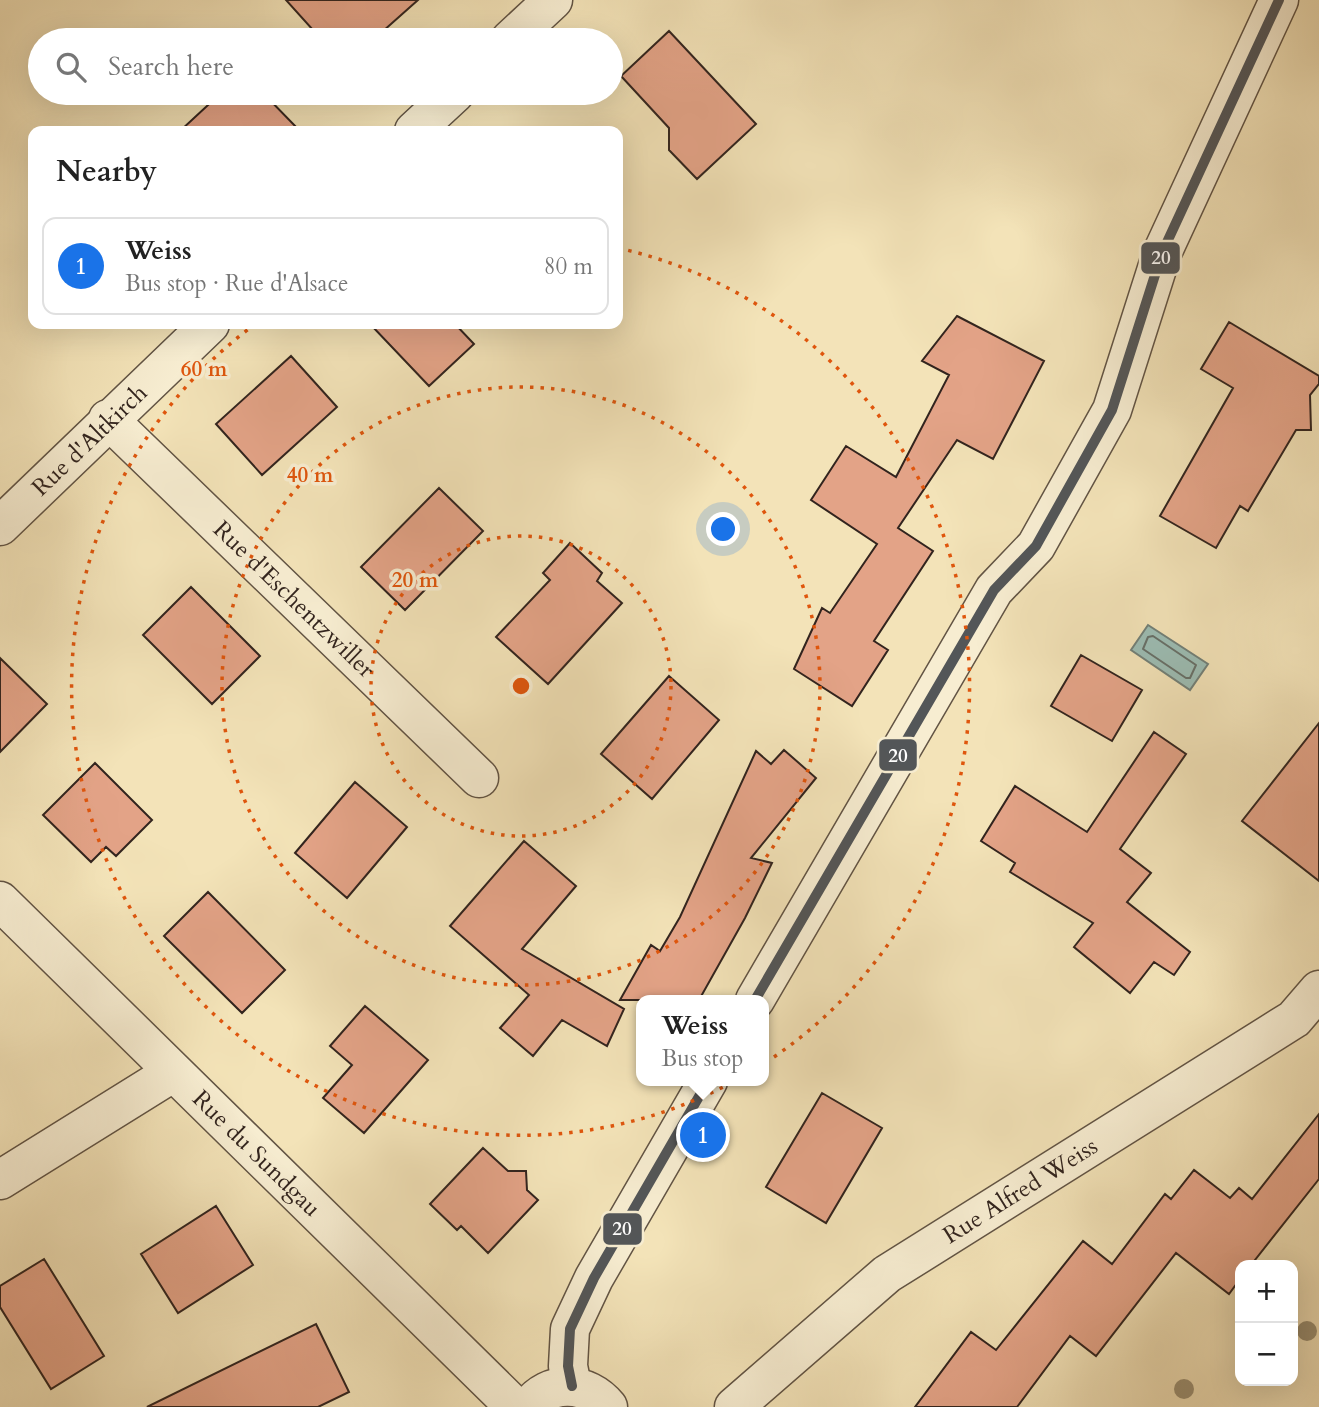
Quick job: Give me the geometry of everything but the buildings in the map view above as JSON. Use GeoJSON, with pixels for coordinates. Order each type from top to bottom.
{"type":"FeatureCollection","features":[{"type":"Feature","properties":{"kind":"street"},"geometry":{"type":"LineString","coordinates":[[523,28],[553,0]]}},
{"type":"Feature","properties":{"kind":"street"},"geometry":{"type":"LineString","coordinates":[[758,995],[994,590],[1036,546],[1112,410],[1162,253],[1279,0]]}},
{"type":"Feature","properties":{"kind":"street"},"geometry":{"type":"LineString","coordinates":[[419,126],[442,105]]}},
{"type":"Feature","properties":{"kind":"street","name":"Rue d'Altkirch"},"geometry":{"type":"LineString","coordinates":[[0,526],[108,419],[205,329]]}},
{"type":"Feature","properties":{"kind":"street","name":"Rue d'Eschentzwiller"},"geometry":{"type":"LineString","coordinates":[[108,419],[479,778]]}},
{"type":"Feature","properties":{"kind":"street","name":"Rue du Sundgau"},"geometry":{"type":"LineString","coordinates":[[0,901],[172,1073],[219,1114],[515,1407]]}},
{"type":"Feature","properties":{"kind":"street","name":"Rue Alfred Weiss"},"geometry":{"type":"LineString","coordinates":[[734,1407],[887,1274],[1294,1019],[1319,990]]}},
{"type":"Feature","properties":{"kind":"street"},"geometry":{"type":"LineString","coordinates":[[0,1180],[172,1073]]}},
{"type":"Feature","properties":{"kind":"street"},"geometry":{"type":"LineString","coordinates":[[572,1386],[568,1366],[570,1329],[594,1278],[705,1086]]}},
{"type":"Feature","properties":{"kind":"street"},"geometry":{"type":"LineString","coordinates":[[529,1407],[542,1393],[572,1386],[600,1397],[608,1407]]}},
{"type":"Feature","properties":{"kind":"water"},"geometry":{"type":"Polygon","coordinates":[[[1148,625],[1208,664],[1190,690],[1131,650],[1148,625]]]}},
{"type":"Feature","properties":{"kind":"transit line","name":"20"},"geometry":{"type":"LineString","coordinates":[[758,995],[994,590],[1036,546],[1112,410],[1162,253],[1279,0]]}},
{"type":"Feature","properties":{"kind":"transit line","name":"20"},"geometry":{"type":"LineString","coordinates":[[572,1386],[568,1366],[570,1329],[594,1278],[705,1086]]}},
{"type":"Feature","properties":{"kind":"place","name":"Weiss"},"geometry":{"type":"Point","coordinates":[703,1135]}}]}
